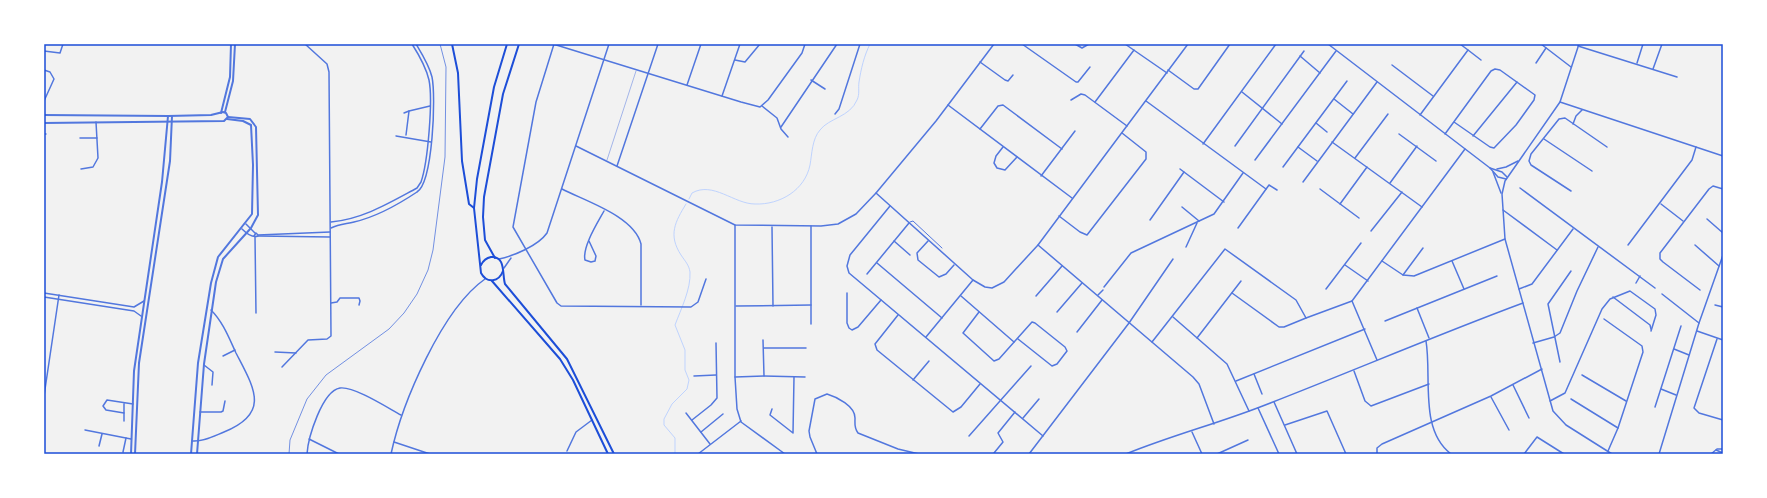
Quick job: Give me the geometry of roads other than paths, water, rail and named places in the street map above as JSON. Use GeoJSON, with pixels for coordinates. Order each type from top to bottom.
{"type":"FeatureCollection","features":[{"type":"Feature","properties":{"kind":"main road"},"geometry":{"type":"LineString","coordinates":[[452,44],[458,73],[462,161],[469,204],[474,208]]}},
{"type":"Feature","properties":{"kind":"main road"},"geometry":{"type":"LineString","coordinates":[[507,44],[494,87],[483,145],[474,208],[481,273],[485,279],[492,281],[560,359],[573,380],[608,454]]}},
{"type":"Feature","properties":{"kind":"main road"},"geometry":{"type":"LineString","coordinates":[[495,258],[485,240],[483,217],[484,198],[502,101],[518,44]]}},
{"type":"Feature","properties":{"kind":"main road"},"geometry":{"type":"LineString","coordinates":[[480,266],[484,260],[495,258],[499,259],[504,268],[499,278],[492,281]]}},
{"type":"Feature","properties":{"kind":"main road"},"geometry":{"type":"LineString","coordinates":[[503,271],[504,280],[507,287],[567,359],[614,454]]}},
{"type":"Feature","properties":{"kind":"street"},"geometry":{"type":"LineString","coordinates":[[44,51],[60,53],[63,44]]}},
{"type":"Feature","properties":{"kind":"street"},"geometry":{"type":"LineString","coordinates":[[221,120],[219,117],[230,77],[230,44]]}},
{"type":"Feature","properties":{"kind":"street"},"geometry":{"type":"LineString","coordinates":[[227,118],[225,112],[233,81],[235,44]]}},
{"type":"Feature","properties":{"kind":"street"},"geometry":{"type":"LineString","coordinates":[[282,367],[310,339],[327,338],[331,336],[329,67],[305,44]]}},
{"type":"Feature","properties":{"kind":"street"},"geometry":{"type":"LineString","coordinates":[[330,222],[356,218],[372,212],[420,185],[423,178],[427,142],[430,94],[427,74],[412,44]]}},
{"type":"Feature","properties":{"kind":"street"},"geometry":{"type":"LineString","coordinates":[[331,228],[369,217],[418,192],[425,182],[434,115],[434,94],[432,76],[416,44]]}},
{"type":"Feature","properties":{"kind":"street"},"geometry":{"type":"LineString","coordinates":[[706,279],[697,304],[694,306],[559,305],[515,231],[513,223],[536,102],[554,44],[722,96],[757,106],[762,106],[777,118],[788,137]]}},
{"type":"Feature","properties":{"kind":"street"},"geometry":{"type":"LineString","coordinates":[[499,259],[512,256],[542,240],[547,233],[608,44]]}},
{"type":"Feature","properties":{"kind":"street"},"geometry":{"type":"LineString","coordinates":[[617,166],[658,44]]}},
{"type":"Feature","properties":{"kind":"street"},"geometry":{"type":"LineString","coordinates":[[687,85],[701,44]]}},
{"type":"Feature","properties":{"kind":"street"},"geometry":{"type":"LineString","coordinates":[[722,96],[740,44]]}},
{"type":"Feature","properties":{"kind":"street"},"geometry":{"type":"LineString","coordinates":[[735,60],[744,62],[760,44]]}},
{"type":"Feature","properties":{"kind":"street"},"geometry":{"type":"LineString","coordinates":[[762,106],[798,58],[805,44]]}},
{"type":"Feature","properties":{"kind":"street"},"geometry":{"type":"LineString","coordinates":[[781,127],[785,123],[795,104],[811,80],[837,44]]}},
{"type":"Feature","properties":{"kind":"street"},"geometry":{"type":"LineString","coordinates":[[835,114],[839,109],[860,44]]}},
{"type":"Feature","properties":{"kind":"street"},"geometry":{"type":"LineString","coordinates":[[576,146],[735,225],[772,227],[826,226],[843,222],[856,214],[876,193],[948,105],[994,44]]}},
{"type":"Feature","properties":{"kind":"street"},"geometry":{"type":"LineString","coordinates":[[1022,44],[1076,82],[1078,82],[1090,67]]}},
{"type":"Feature","properties":{"kind":"street"},"geometry":{"type":"LineString","coordinates":[[1075,44],[1082,48],[1089,44]]}},
{"type":"Feature","properties":{"kind":"street"},"geometry":{"type":"LineString","coordinates":[[1125,44],[1166,73]]}},
{"type":"Feature","properties":{"kind":"street"},"geometry":{"type":"LineString","coordinates":[[876,193],[954,265],[973,280],[987,288],[1000,285],[1038,244],[1188,44]]}},
{"type":"Feature","properties":{"kind":"street"},"geometry":{"type":"LineString","coordinates":[[1168,70],[1194,89],[1198,89],[1230,44]]}},
{"type":"Feature","properties":{"kind":"street"},"geometry":{"type":"LineString","coordinates":[[1203,144],[1276,44]]}},
{"type":"Feature","properties":{"kind":"street"},"geometry":{"type":"LineString","coordinates":[[1328,44],[1466,149],[1490,168],[1498,177],[1506,179]]}},
{"type":"Feature","properties":{"kind":"street"},"geometry":{"type":"LineString","coordinates":[[1460,44],[1481,60]]}},
{"type":"Feature","properties":{"kind":"street"},"geometry":{"type":"LineString","coordinates":[[1541,44],[1571,67]]}},
{"type":"Feature","properties":{"kind":"street"},"geometry":{"type":"LineString","coordinates":[[1637,64],[1643,44]]}},
{"type":"Feature","properties":{"kind":"street"},"geometry":{"type":"LineString","coordinates":[[1653,69],[1662,44]]}},
{"type":"Feature","properties":{"kind":"street"},"geometry":{"type":"LineString","coordinates":[[1502,195],[1507,176],[1560,102],[1579,45],[1676,77]]}},
{"type":"Feature","properties":{"kind":"street"},"geometry":{"type":"LineString","coordinates":[[1536,63],[1546,48]]}},
{"type":"Feature","properties":{"kind":"street"},"geometry":{"type":"LineString","coordinates":[[1095,102],[1134,50]]}},
{"type":"Feature","properties":{"kind":"street"},"geometry":{"type":"LineString","coordinates":[[1235,146],[1304,50]]}},
{"type":"Feature","properties":{"kind":"street"},"geometry":{"type":"LineString","coordinates":[[1256,160],[1336,50]]}},
{"type":"Feature","properties":{"kind":"street"},"geometry":{"type":"LineString","coordinates":[[1420,114],[1468,50]]}},
{"type":"Feature","properties":{"kind":"street"},"geometry":{"type":"LineString","coordinates":[[1300,56],[1320,72]]}},
{"type":"Feature","properties":{"kind":"street"},"geometry":{"type":"LineString","coordinates":[[980,62],[1005,80],[1008,81],[1013,75]]}},
{"type":"Feature","properties":{"kind":"street"},"geometry":{"type":"LineString","coordinates":[[1392,66],[1433,96]]}},
{"type":"Feature","properties":{"kind":"street"},"geometry":{"type":"LineString","coordinates":[[44,70],[50,72],[54,79],[44,101]]}},
{"type":"Feature","properties":{"kind":"street"},"geometry":{"type":"LineString","coordinates":[[1445,134],[1492,70],[1500,70],[1535,95],[1534,100],[1516,125],[1494,148],[1473,136],[1454,122]]}},
{"type":"Feature","properties":{"kind":"street"},"geometry":{"type":"LineString","coordinates":[[811,80],[825,90]]}},
{"type":"Feature","properties":{"kind":"street"},"geometry":{"type":"LineString","coordinates":[[1283,167],[1347,81]]}},
{"type":"Feature","properties":{"kind":"street"},"geometry":{"type":"LineString","coordinates":[[1304,182],[1317,160],[1377,82]]}},
{"type":"Feature","properties":{"kind":"street"},"geometry":{"type":"LineString","coordinates":[[1473,136],[1517,82]]}},
{"type":"Feature","properties":{"kind":"street"},"geometry":{"type":"LineString","coordinates":[[1242,92],[1282,124]]}},
{"type":"Feature","properties":{"kind":"street"},"geometry":{"type":"LineString","coordinates":[[1071,100],[1083,94],[1127,126]]}},
{"type":"Feature","properties":{"kind":"street"},"geometry":{"type":"LineString","coordinates":[[1334,99],[1353,114]]}},
{"type":"Feature","properties":{"kind":"street"},"geometry":{"type":"LineString","coordinates":[[1146,101],[1266,190]]}},
{"type":"Feature","properties":{"kind":"street"},"geometry":{"type":"LineString","coordinates":[[1560,102],[1723,156]]}},
{"type":"Feature","properties":{"kind":"street"},"geometry":{"type":"LineString","coordinates":[[948,105],[1072,198]]}},
{"type":"Feature","properties":{"kind":"street"},"geometry":{"type":"LineString","coordinates":[[980,129],[998,106],[1003,105],[1062,149]]}},
{"type":"Feature","properties":{"kind":"street"},"geometry":{"type":"LineString","coordinates":[[404,113],[430,106]]}},
{"type":"Feature","properties":{"kind":"street"},"geometry":{"type":"LineString","coordinates":[[1573,124],[1576,116],[1582,110]]}},
{"type":"Feature","properties":{"kind":"street"},"geometry":{"type":"LineString","coordinates":[[406,134],[409,111]]}},
{"type":"Feature","properties":{"kind":"street"},"geometry":{"type":"LineString","coordinates":[[44,115],[172,116],[225,112]]}},
{"type":"Feature","properties":{"kind":"street"},"geometry":{"type":"LineString","coordinates":[[1355,158],[1388,114]]}},
{"type":"Feature","properties":{"kind":"street"},"geometry":{"type":"LineString","coordinates":[[131,454],[134,370],[163,177],[168,116]]}},
{"type":"Feature","properties":{"kind":"street"},"geometry":{"type":"LineString","coordinates":[[135,454],[139,363],[170,161],[172,116]]}},
{"type":"Feature","properties":{"kind":"street"},"geometry":{"type":"LineString","coordinates":[[1571,191],[1531,165],[1529,161],[1531,154],[1561,117],[1607,147]]}},
{"type":"Feature","properties":{"kind":"street"},"geometry":{"type":"LineString","coordinates":[[44,123],[121,121],[172,122],[221,120],[227,118],[250,119],[254,123],[258,187],[258,215],[251,228],[223,259],[216,282],[204,364],[198,454],[191,453],[194,408],[198,363],[211,284],[218,257],[223,248],[242,229],[252,214],[253,187],[251,125],[243,121],[227,118]]}},
{"type":"Feature","properties":{"kind":"street"},"geometry":{"type":"LineString","coordinates":[[82,169],[93,167],[96,163],[96,122]]}},
{"type":"Feature","properties":{"kind":"street"},"geometry":{"type":"LineString","coordinates":[[1316,123],[1327,132]]}},
{"type":"Feature","properties":{"kind":"street"},"geometry":{"type":"LineString","coordinates":[[1041,176],[1075,132]]}},
{"type":"Feature","properties":{"kind":"street"},"geometry":{"type":"LineString","coordinates":[[1059,216],[1080,232],[1087,234],[1141,165],[1147,157],[1146,152],[1122,133]]}},
{"type":"Feature","properties":{"kind":"street"},"geometry":{"type":"LineString","coordinates":[[1400,134],[1436,161]]}},
{"type":"Feature","properties":{"kind":"street"},"geometry":{"type":"LineString","coordinates":[[396,136],[430,142]]}},
{"type":"Feature","properties":{"kind":"street"},"geometry":{"type":"LineString","coordinates":[[80,138],[97,138]]}},
{"type":"Feature","properties":{"kind":"street"},"geometry":{"type":"LineString","coordinates":[[1544,139],[1592,171]]}},
{"type":"Feature","properties":{"kind":"street"},"geometry":{"type":"LineString","coordinates":[[1332,142],[1422,207]]}},
{"type":"Feature","properties":{"kind":"street"},"geometry":{"type":"LineString","coordinates":[[1390,183],[1417,146]]}},
{"type":"Feature","properties":{"kind":"street"},"geometry":{"type":"LineString","coordinates":[[1004,147],[995,160],[997,168],[1005,170],[1017,157]]}},
{"type":"Feature","properties":{"kind":"street"},"geometry":{"type":"LineString","coordinates":[[1298,147],[1317,160]]}},
{"type":"Feature","properties":{"kind":"street"},"geometry":{"type":"LineString","coordinates":[[1628,244],[1692,160],[1696,147]]}},
{"type":"Feature","properties":{"kind":"street"},"geometry":{"type":"LineString","coordinates":[[1232,293],[1279,327],[1284,327],[1352,301],[1466,149]]}},
{"type":"Feature","properties":{"kind":"street"},"geometry":{"type":"LineString","coordinates":[[1495,169],[1506,167],[1520,159]]}},
{"type":"Feature","properties":{"kind":"street"},"geometry":{"type":"LineString","coordinates":[[1340,204],[1367,167]]}},
{"type":"Feature","properties":{"kind":"street"},"geometry":{"type":"LineString","coordinates":[[1180,168],[1224,202]]}},
{"type":"Feature","properties":{"kind":"street"},"geometry":{"type":"LineString","coordinates":[[1490,168],[1495,169],[1507,176]]}},
{"type":"Feature","properties":{"kind":"street"},"geometry":{"type":"LineString","coordinates":[[1150,220],[1184,172]]}},
{"type":"Feature","properties":{"kind":"street"},"geometry":{"type":"LineString","coordinates":[[1493,172],[1502,195],[1504,239],[1550,401],[1558,418],[1612,454]]}},
{"type":"Feature","properties":{"kind":"street"},"geometry":{"type":"LineString","coordinates":[[1104,287],[1131,253],[1214,214],[1224,202],[1243,173]]}},
{"type":"Feature","properties":{"kind":"street"},"geometry":{"type":"LineString","coordinates":[[1238,228],[1270,186],[1277,190]]}},
{"type":"Feature","properties":{"kind":"street"},"geometry":{"type":"LineString","coordinates":[[1700,290],[1660,259],[1660,253],[1683,221],[1711,187],[1714,186],[1723,189]]}},
{"type":"Feature","properties":{"kind":"street"},"geometry":{"type":"LineString","coordinates":[[253,187],[258,187]]}},
{"type":"Feature","properties":{"kind":"street"},"geometry":{"type":"LineString","coordinates":[[1520,188],[1655,288]]}},
{"type":"Feature","properties":{"kind":"street"},"geometry":{"type":"LineString","coordinates":[[562,189],[625,221],[640,241],[642,306]]}},
{"type":"Feature","properties":{"kind":"street"},"geometry":{"type":"LineString","coordinates":[[1320,189],[1359,218]]}},
{"type":"Feature","properties":{"kind":"street"},"geometry":{"type":"LineString","coordinates":[[1372,232],[1402,192]]}},
{"type":"Feature","properties":{"kind":"street"},"geometry":{"type":"LineString","coordinates":[[398,198],[399,202]]}},
{"type":"Feature","properties":{"kind":"street"},"geometry":{"type":"LineString","coordinates":[[1660,203],[1683,221]]}},
{"type":"Feature","properties":{"kind":"street"},"geometry":{"type":"LineString","coordinates":[[890,206],[850,255],[847,263],[849,273],[1043,436]]}},
{"type":"Feature","properties":{"kind":"street"},"geometry":{"type":"LineString","coordinates":[[1182,206],[1198,222]]}},
{"type":"Feature","properties":{"kind":"street"},"geometry":{"type":"LineString","coordinates":[[589,242],[596,256],[595,260],[591,262],[586,261],[584,256],[589,242],[604,210]]}},
{"type":"Feature","properties":{"kind":"street"},"geometry":{"type":"LineString","coordinates":[[1503,210],[1557,250]]}},
{"type":"Feature","properties":{"kind":"street"},"geometry":{"type":"LineString","coordinates":[[1708,219],[1723,233]]}},
{"type":"Feature","properties":{"kind":"street"},"geometry":{"type":"LineString","coordinates":[[867,274],[909,223],[914,221],[942,248]]}},
{"type":"Feature","properties":{"kind":"street"},"geometry":{"type":"LineString","coordinates":[[1186,247],[1198,222]]}},
{"type":"Feature","properties":{"kind":"street"},"geometry":{"type":"LineString","coordinates":[[246,224],[251,228],[255,235],[256,313]]}},
{"type":"Feature","properties":{"kind":"street"},"geometry":{"type":"LineString","coordinates":[[735,225],[735,377],[737,409],[740,421],[785,454]]}},
{"type":"Feature","properties":{"kind":"street"},"geometry":{"type":"LineString","coordinates":[[811,226],[811,324]]}},
{"type":"Feature","properties":{"kind":"street"},"geometry":{"type":"LineString","coordinates":[[772,227],[773,306]]}},
{"type":"Feature","properties":{"kind":"street"},"geometry":{"type":"LineString","coordinates":[[242,229],[246,233],[258,236],[330,237]]}},
{"type":"Feature","properties":{"kind":"street"},"geometry":{"type":"LineString","coordinates":[[1519,289],[1532,284],[1574,229]]}},
{"type":"Feature","properties":{"kind":"street"},"geometry":{"type":"LineString","coordinates":[[255,235],[330,232]]}},
{"type":"Feature","properties":{"kind":"street"},"geometry":{"type":"LineString","coordinates":[[1382,260],[1403,275],[1414,276],[1504,239]]}},
{"type":"Feature","properties":{"kind":"street"},"geometry":{"type":"LineString","coordinates":[[894,241],[910,255]]}},
{"type":"Feature","properties":{"kind":"street"},"geometry":{"type":"LineString","coordinates":[[928,241],[917,253],[917,258],[921,262],[936,275],[941,277],[954,265]]}},
{"type":"Feature","properties":{"kind":"street"},"geometry":{"type":"LineString","coordinates":[[1326,290],[1361,242]]}},
{"type":"Feature","properties":{"kind":"street"},"geometry":{"type":"LineString","coordinates":[[1038,244],[1198,381],[1214,424]]}},
{"type":"Feature","properties":{"kind":"street"},"geometry":{"type":"LineString","coordinates":[[1695,245],[1719,266]]}},
{"type":"Feature","properties":{"kind":"street"},"geometry":{"type":"LineString","coordinates":[[1533,343],[1557,336],[1563,328],[1577,291],[1599,246]]}},
{"type":"Feature","properties":{"kind":"street"},"geometry":{"type":"LineString","coordinates":[[1403,275],[1423,248]]}},
{"type":"Feature","properties":{"kind":"street"},"geometry":{"type":"LineString","coordinates":[[1152,342],[1226,249],[1296,300],[1306,318]]}},
{"type":"Feature","properties":{"kind":"street"},"geometry":{"type":"LineString","coordinates":[[1658,454],[1696,331],[1723,255]]}},
{"type":"Feature","properties":{"kind":"street"},"geometry":{"type":"LineString","coordinates":[[504,268],[512,256]]}},
{"type":"Feature","properties":{"kind":"street"},"geometry":{"type":"LineString","coordinates":[[218,257],[223,259]]}},
{"type":"Feature","properties":{"kind":"street"},"geometry":{"type":"LineString","coordinates":[[1029,454],[1129,323],[1173,259]]}},
{"type":"Feature","properties":{"kind":"street"},"geometry":{"type":"LineString","coordinates":[[1452,261],[1465,289]]}},
{"type":"Feature","properties":{"kind":"street"},"geometry":{"type":"LineString","coordinates":[[877,263],[942,318]]}},
{"type":"Feature","properties":{"kind":"street"},"geometry":{"type":"LineString","coordinates":[[1036,296],[1062,265]]}},
{"type":"Feature","properties":{"kind":"street"},"geometry":{"type":"LineString","coordinates":[[1345,265],[1368,280]]}},
{"type":"Feature","properties":{"kind":"street"},"geometry":{"type":"LineString","coordinates":[[1560,362],[1548,304],[1571,271]]}},
{"type":"Feature","properties":{"kind":"street"},"geometry":{"type":"LineString","coordinates":[[1385,321],[1497,276]]}},
{"type":"Feature","properties":{"kind":"street"},"geometry":{"type":"LineString","coordinates":[[1636,283],[1640,276]]}},
{"type":"Feature","properties":{"kind":"street"},"geometry":{"type":"LineString","coordinates":[[391,454],[401,416],[417,379],[456,307],[474,287],[485,279]]}},
{"type":"Feature","properties":{"kind":"street"},"geometry":{"type":"LineString","coordinates":[[926,337],[973,280]]}},
{"type":"Feature","properties":{"kind":"street"},"geometry":{"type":"LineString","coordinates":[[1197,338],[1241,281]]}},
{"type":"Feature","properties":{"kind":"street"},"geometry":{"type":"LineString","coordinates":[[1057,312],[1083,283]]}},
{"type":"Feature","properties":{"kind":"street"},"geometry":{"type":"LineString","coordinates":[[1098,295],[1103,290]]}},
{"type":"Feature","properties":{"kind":"street"},"geometry":{"type":"LineString","coordinates":[[1550,401],[1565,393],[1602,309],[1613,297],[1632,291],[1654,307],[1656,315],[1651,331],[1650,325],[1613,297]]}},
{"type":"Feature","properties":{"kind":"street"},"geometry":{"type":"LineString","coordinates":[[44,293],[134,307],[144,301]]}},
{"type":"Feature","properties":{"kind":"street"},"geometry":{"type":"LineString","coordinates":[[847,293],[847,323],[849,328],[852,330],[858,327],[881,300]]}},
{"type":"Feature","properties":{"kind":"street"},"geometry":{"type":"LineString","coordinates":[[1662,294],[1699,323]]}},
{"type":"Feature","properties":{"kind":"street"},"geometry":{"type":"LineString","coordinates":[[44,396],[59,295]]}},
{"type":"Feature","properties":{"kind":"street"},"geometry":{"type":"LineString","coordinates":[[960,296],[1014,342]]}},
{"type":"Feature","properties":{"kind":"street"},"geometry":{"type":"LineString","coordinates":[[44,297],[134,311],[141,316]]}},
{"type":"Feature","properties":{"kind":"street"},"geometry":{"type":"LineString","coordinates":[[331,303],[337,302],[340,298],[359,298],[359,305]]}},
{"type":"Feature","properties":{"kind":"street"},"geometry":{"type":"LineString","coordinates":[[1077,332],[1103,300]]}},
{"type":"Feature","properties":{"kind":"street"},"geometry":{"type":"LineString","coordinates":[[1352,301],[1377,360]]}},
{"type":"Feature","properties":{"kind":"street"},"geometry":{"type":"LineString","coordinates":[[1126,454],[1274,402],[1354,371],[1429,338],[1523,303]]}},
{"type":"Feature","properties":{"kind":"street"},"geometry":{"type":"LineString","coordinates":[[736,306],[812,305]]}},
{"type":"Feature","properties":{"kind":"street"},"geometry":{"type":"LineString","coordinates":[[1715,305],[1723,307]]}},
{"type":"Feature","properties":{"kind":"street"},"geometry":{"type":"LineString","coordinates":[[1417,308],[1429,338]]}},
{"type":"Feature","properties":{"kind":"street"},"geometry":{"type":"LineString","coordinates":[[192,441],[199,442],[240,425],[251,412],[254,390],[223,325],[211,310]]}},
{"type":"Feature","properties":{"kind":"street"},"geometry":{"type":"LineString","coordinates":[[979,312],[963,333],[993,360],[999,359],[1033,322],[1065,347],[1067,351],[1057,364],[1052,366],[1018,339]]}},
{"type":"Feature","properties":{"kind":"street"},"geometry":{"type":"LineString","coordinates":[[898,315],[875,344],[875,347],[913,380],[953,412],[961,407],[980,384]]}},
{"type":"Feature","properties":{"kind":"street"},"geometry":{"type":"LineString","coordinates":[[1172,316],[1224,360],[1236,381],[1249,411]]}},
{"type":"Feature","properties":{"kind":"street"},"geometry":{"type":"LineString","coordinates":[[1604,319],[1643,349],[1643,355],[1618,428],[1608,451]]}},
{"type":"Feature","properties":{"kind":"street"},"geometry":{"type":"LineString","coordinates":[[1655,407],[1681,326]]}},
{"type":"Feature","properties":{"kind":"street"},"geometry":{"type":"LineString","coordinates":[[1236,381],[1365,330]]}},
{"type":"Feature","properties":{"kind":"street"},"geometry":{"type":"LineString","coordinates":[[1696,331],[1723,340]]}},
{"type":"Feature","properties":{"kind":"street"},"geometry":{"type":"LineString","coordinates":[[1717,338],[1694,408],[1699,413],[1723,420]]}},
{"type":"Feature","properties":{"kind":"street"},"geometry":{"type":"LineString","coordinates":[[763,340],[764,376]]}},
{"type":"Feature","properties":{"kind":"street"},"geometry":{"type":"LineString","coordinates":[[1425,340],[1430,384],[1431,422],[1440,443],[1451,454]]}},
{"type":"Feature","properties":{"kind":"street"},"geometry":{"type":"LineString","coordinates":[[692,420],[715,401],[717,393],[716,343]]}},
{"type":"Feature","properties":{"kind":"street"},"geometry":{"type":"LineString","coordinates":[[764,348],[806,348]]}},
{"type":"Feature","properties":{"kind":"street"},"geometry":{"type":"LineString","coordinates":[[1674,349],[1689,355]]}},
{"type":"Feature","properties":{"kind":"street"},"geometry":{"type":"LineString","coordinates":[[223,356],[235,350]]}},
{"type":"Feature","properties":{"kind":"street"},"geometry":{"type":"LineString","coordinates":[[275,352],[296,353]]}},
{"type":"Feature","properties":{"kind":"street"},"geometry":{"type":"LineString","coordinates":[[913,380],[929,361]]}},
{"type":"Feature","properties":{"kind":"street"},"geometry":{"type":"LineString","coordinates":[[198,363],[204,364],[213,372],[212,384]]}},
{"type":"Feature","properties":{"kind":"street"},"geometry":{"type":"LineString","coordinates":[[969,436],[1031,366]]}},
{"type":"Feature","properties":{"kind":"street"},"geometry":{"type":"LineString","coordinates":[[1377,454],[1376,450],[1378,446],[1490,396],[1542,369]]}},
{"type":"Feature","properties":{"kind":"street"},"geometry":{"type":"LineString","coordinates":[[1354,371],[1365,401],[1369,405],[1430,384]]}},
{"type":"Feature","properties":{"kind":"street"},"geometry":{"type":"LineString","coordinates":[[1254,373],[1262,394]]}},
{"type":"Feature","properties":{"kind":"street"},"geometry":{"type":"LineString","coordinates":[[694,376],[717,375]]}},
{"type":"Feature","properties":{"kind":"street"},"geometry":{"type":"LineString","coordinates":[[1582,375],[1626,401]]}},
{"type":"Feature","properties":{"kind":"street"},"geometry":{"type":"LineString","coordinates":[[735,377],[805,377]]}},
{"type":"Feature","properties":{"kind":"street"},"geometry":{"type":"LineString","coordinates":[[772,409],[770,415],[793,433],[794,377]]}},
{"type":"Feature","properties":{"kind":"street"},"geometry":{"type":"LineString","coordinates":[[196,382],[203,382]]}},
{"type":"Feature","properties":{"kind":"street"},"geometry":{"type":"LineString","coordinates":[[1513,385],[1529,418]]}},
{"type":"Feature","properties":{"kind":"street"},"geometry":{"type":"LineString","coordinates":[[307,454],[309,439],[321,408],[332,392],[339,388],[351,390],[401,416]]}},
{"type":"Feature","properties":{"kind":"street"},"geometry":{"type":"LineString","coordinates":[[1661,389],[1676,395]]}},
{"type":"Feature","properties":{"kind":"street"},"geometry":{"type":"LineString","coordinates":[[817,454],[810,437],[813,404],[815,399],[827,394],[839,398],[850,408],[855,416],[854,424],[858,433],[892,447],[919,454]]}},
{"type":"Feature","properties":{"kind":"street"},"geometry":{"type":"LineString","coordinates":[[1490,396],[1509,430]]}},
{"type":"Feature","properties":{"kind":"street"},"geometry":{"type":"LineString","coordinates":[[1023,418],[1039,399]]}},
{"type":"Feature","properties":{"kind":"street"},"geometry":{"type":"LineString","coordinates":[[1571,399],[1618,428]]}},
{"type":"Feature","properties":{"kind":"street"},"geometry":{"type":"LineString","coordinates":[[124,413],[106,410],[103,406],[107,400],[133,404]]}},
{"type":"Feature","properties":{"kind":"street"},"geometry":{"type":"LineString","coordinates":[[200,412],[224,411],[225,401]]}},
{"type":"Feature","properties":{"kind":"street"},"geometry":{"type":"LineString","coordinates":[[1274,402],[1297,454]]}},
{"type":"Feature","properties":{"kind":"street"},"geometry":{"type":"LineString","coordinates":[[124,403],[124,421]]}},
{"type":"Feature","properties":{"kind":"street"},"geometry":{"type":"LineString","coordinates":[[194,408],[201,408]]}},
{"type":"Feature","properties":{"kind":"street"},"geometry":{"type":"LineString","coordinates":[[1258,408],[1279,454]]}},
{"type":"Feature","properties":{"kind":"street"},"geometry":{"type":"LineString","coordinates":[[1285,425],[1327,411],[1346,454]]}},
{"type":"Feature","properties":{"kind":"street"},"geometry":{"type":"LineString","coordinates":[[994,453],[1003,442],[997,434],[1015,412]]}},
{"type":"Feature","properties":{"kind":"street"},"geometry":{"type":"LineString","coordinates":[[686,413],[710,444]]}},
{"type":"Feature","properties":{"kind":"street"},"geometry":{"type":"LineString","coordinates":[[701,432],[723,414]]}},
{"type":"Feature","properties":{"kind":"street"},"geometry":{"type":"LineString","coordinates":[[567,452],[576,432],[592,420]]}},
{"type":"Feature","properties":{"kind":"street"},"geometry":{"type":"LineString","coordinates":[[698,454],[740,421]]}},
{"type":"Feature","properties":{"kind":"street"},"geometry":{"type":"LineString","coordinates":[[85,430],[131,439]]}},
{"type":"Feature","properties":{"kind":"street"},"geometry":{"type":"LineString","coordinates":[[1192,432],[1202,454]]}},
{"type":"Feature","properties":{"kind":"street"},"geometry":{"type":"LineString","coordinates":[[99,446],[102,434]]}},
{"type":"Feature","properties":{"kind":"street"},"geometry":{"type":"LineString","coordinates":[[1524,454],[1537,437],[1564,454]]}},
{"type":"Feature","properties":{"kind":"street"},"geometry":{"type":"LineString","coordinates":[[123,452],[126,438]]}},
{"type":"Feature","properties":{"kind":"street"},"geometry":{"type":"LineString","coordinates":[[309,439],[339,454]]}},
{"type":"Feature","properties":{"kind":"street"},"geometry":{"type":"LineString","coordinates":[[1219,454],[1248,440]]}},
{"type":"Feature","properties":{"kind":"street"},"geometry":{"type":"LineString","coordinates":[[394,442],[430,454]]}},
{"type":"Feature","properties":{"kind":"street"},"geometry":{"type":"LineString","coordinates":[[1711,454],[1720,448],[1723,449]]}},
{"type":"Feature","properties":{"kind":"street"},"geometry":{"type":"LineString","coordinates":[[1716,450],[1723,453]]}},
{"type":"Feature","properties":{"kind":"lane"},"geometry":{"type":"LineString","coordinates":[[606,162],[636,70]]}},
{"type":"Feature","properties":{"kind":"waterway"},"geometry":{"type":"LineString","coordinates":[[689,199],[692,193],[700,190],[708,190],[716,191],[739,201],[764,204],[782,199],[797,189],[807,174],[817,134],[824,126],[845,114],[854,106],[858,96],[862,67],[870,44]]}},
{"type":"Feature","properties":{"kind":"waterway"},"geometry":{"type":"LineString","coordinates":[[675,454],[675,438],[664,425],[664,419],[672,404],[687,389],[689,380],[685,370],[685,350],[675,325],[685,299],[690,279],[689,267],[677,248],[674,235],[676,223],[686,204]]}},
{"type":"Feature","properties":{"kind":"railway"},"geometry":{"type":"LineString","coordinates":[[289,454],[290,440],[307,399],[326,375],[389,329],[404,313],[417,294],[428,270],[433,250],[445,157],[446,67],[440,44]]}}]}
